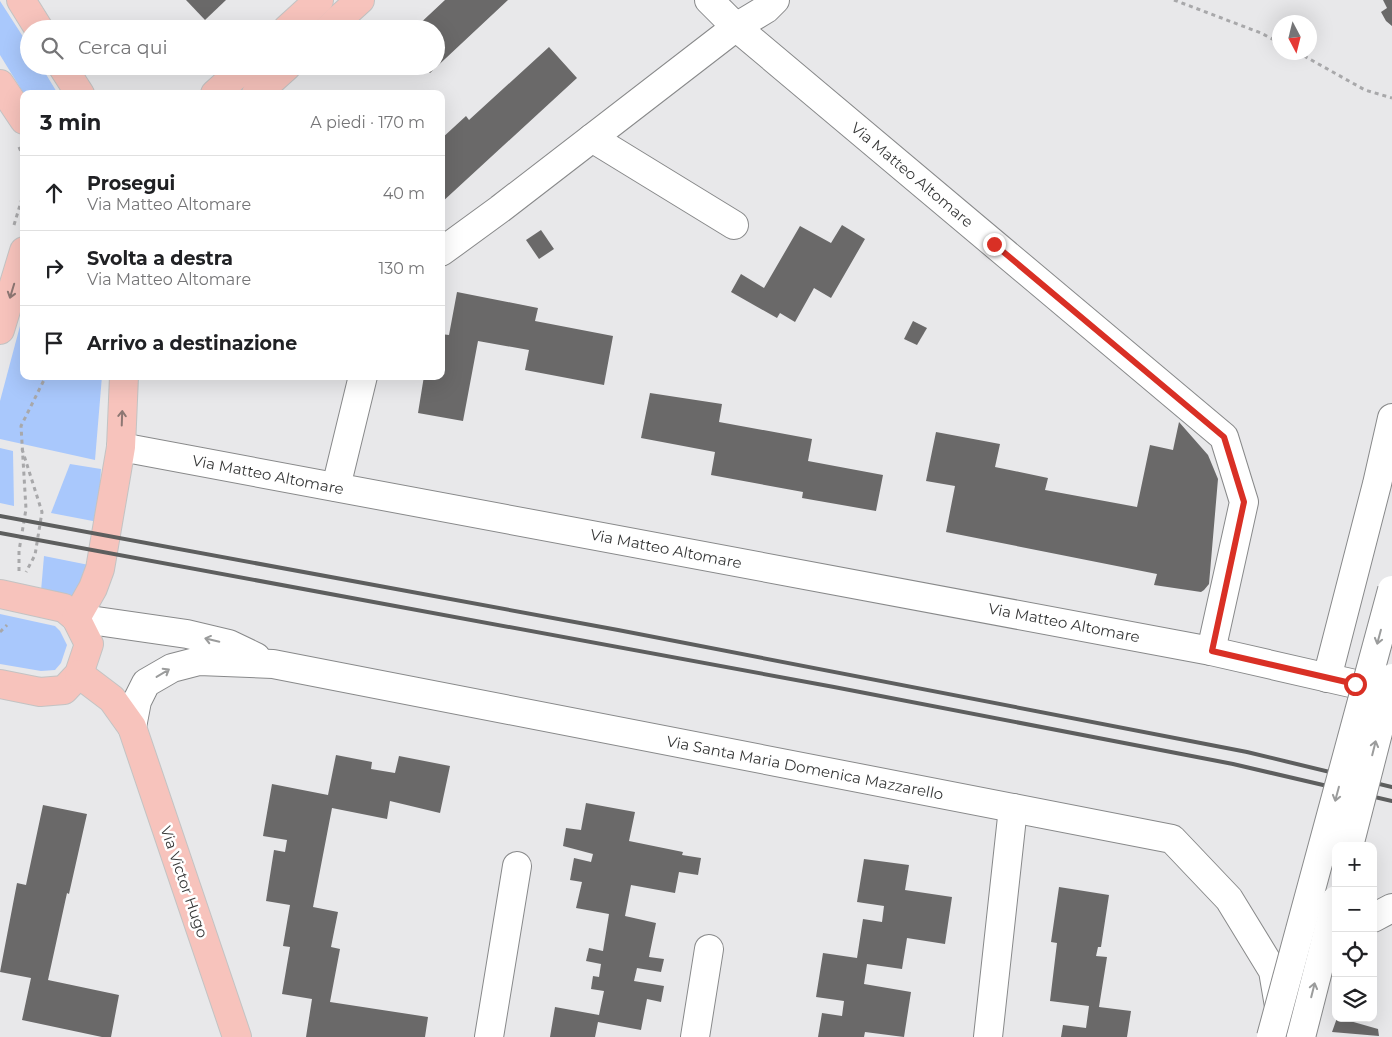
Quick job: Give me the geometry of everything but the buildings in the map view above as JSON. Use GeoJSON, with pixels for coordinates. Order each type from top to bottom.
{"type":"FeatureCollection","features":[{"type":"Feature","properties":{"kind":"main road"},"geometry":{"type":"LineString","coordinates":[[20,0],[33,20]]}},
{"type":"Feature","properties":{"kind":"main road"},"geometry":{"type":"LineString","coordinates":[[298,20],[319,0]]}},
{"type":"Feature","properties":{"kind":"main road"},"geometry":{"type":"LineString","coordinates":[[338,20],[360,0]]}},
{"type":"Feature","properties":{"kind":"main road"},"geometry":{"type":"LineString","coordinates":[[68,75],[77,90]]}},
{"type":"Feature","properties":{"kind":"main road"},"geometry":{"type":"LineString","coordinates":[[219,90],[236,75]]}},
{"type":"Feature","properties":{"kind":"main road"},"geometry":{"type":"LineString","coordinates":[[260,90],[277,75]]}},
{"type":"Feature","properties":{"kind":"main road"},"geometry":{"type":"LineString","coordinates":[[0,84],[20,114]]}},
{"type":"Feature","properties":{"kind":"main road"},"geometry":{"type":"LineString","coordinates":[[0,330],[20,264]]}},
{"type":"Feature","properties":{"kind":"main road"},"geometry":{"type":"LineString","coordinates":[[76,618],[100,569],[121,447],[124,380]]}},
{"type":"Feature","properties":{"kind":"main road"},"geometry":{"type":"LineString","coordinates":[[0,594],[64,608],[76,618],[89,644],[79,674],[64,690],[40,692],[0,684]]}},
{"type":"Feature","properties":{"kind":"main road"},"geometry":{"type":"LineString","coordinates":[[79,674],[112,699],[132,727]]}},
{"type":"Feature","properties":{"kind":"main road","name":"Via Victor Hugo"},"geometry":{"type":"LineString","coordinates":[[132,727],[237,1037]]}},
{"type":"Feature","properties":{"kind":"street","name":"Via Matteo Altomare"},"geometry":{"type":"LineString","coordinates":[[709,0],[736,27],[1224,437],[1244,502],[1212,651]]}},
{"type":"Feature","properties":{"kind":"street"},"geometry":{"type":"LineString","coordinates":[[445,249],[736,27],[766,9],[775,0]]}},
{"type":"Feature","properties":{"kind":"street"},"geometry":{"type":"LineString","coordinates":[[592,138],[734,225]]}},
{"type":"Feature","properties":{"kind":"street"},"geometry":{"type":"LineString","coordinates":[[336,487],[362,380]]}},
{"type":"Feature","properties":{"kind":"street"},"geometry":{"type":"LineString","coordinates":[[1327,678],[1392,418]]}},
{"type":"Feature","properties":{"kind":"street","name":"Via Matteo Altomare"},"geometry":{"type":"LineString","coordinates":[[121,447],[1212,651],[1392,691]]}},
{"type":"Feature","properties":{"kind":"street"},"geometry":{"type":"LineString","coordinates":[[1271,1037],[1392,590]]}},
{"type":"Feature","properties":{"kind":"street","name":"Via Santa Maria Domenica Mazzarello"},"geometry":{"type":"LineString","coordinates":[[76,618],[187,634],[229,644],[273,664]]}},
{"type":"Feature","properties":{"kind":"street","name":"Via Santa Maria Domenica Mazzarello"},"geometry":{"type":"LineString","coordinates":[[132,727],[137,701],[146,683],[172,668],[199,661],[273,664],[1172,840],[1229,899],[1273,971]]}},
{"type":"Feature","properties":{"kind":"street"},"geometry":{"type":"LineString","coordinates":[[1351,842],[1392,678]]}},
{"type":"Feature","properties":{"kind":"street"},"geometry":{"type":"LineString","coordinates":[[988,1037],[1013,808]]}},
{"type":"Feature","properties":{"kind":"street"},"geometry":{"type":"LineString","coordinates":[[489,1037],[517,866]]}},
{"type":"Feature","properties":{"kind":"street"},"geometry":{"type":"LineString","coordinates":[[1377,916],[1392,908]]}},
{"type":"Feature","properties":{"kind":"street"},"geometry":{"type":"LineString","coordinates":[[1301,1037],[1332,916]]}},
{"type":"Feature","properties":{"kind":"street"},"geometry":{"type":"LineString","coordinates":[[1285,1037],[1273,971],[1332,940]]}},
{"type":"Feature","properties":{"kind":"street"},"geometry":{"type":"LineString","coordinates":[[695,1037],[709,949]]}},
{"type":"Feature","properties":{"kind":"path"},"geometry":{"type":"LineString","coordinates":[[1174,0],[1272,39]]}},
{"type":"Feature","properties":{"kind":"path"},"geometry":{"type":"LineString","coordinates":[[1311,60],[1365,90],[1392,98]]}},
{"type":"Feature","properties":{"kind":"path"},"geometry":{"type":"LineString","coordinates":[[19,552],[26,509],[21,426],[44,380]]}},
{"type":"Feature","properties":{"kind":"path"},"geometry":{"type":"LineString","coordinates":[[21,444],[42,512],[35,554]]}},
{"type":"Feature","properties":{"kind":"shaded area"},"geometry":{"type":"Polygon","coordinates":[[[0,1],[20,32],[20,75],[46,75],[56,90],[22,90],[0,55],[0,1]]]}},
{"type":"Feature","properties":{"kind":"shaded area"},"geometry":{"type":"Polygon","coordinates":[[[20,326],[20,380],[102,380],[95,460],[0,439],[0,401],[20,326]]]}},
{"type":"Feature","properties":{"kind":"shaded area"},"geometry":{"type":"Polygon","coordinates":[[[0,448],[13,451],[14,506],[0,503],[0,448]]]}},
{"type":"Feature","properties":{"kind":"shaded area"},"geometry":{"type":"Polygon","coordinates":[[[70,464],[101,469],[98,522],[51,513],[70,464]]]}},
{"type":"Feature","properties":{"kind":"shaded area"},"geometry":{"type":"Polygon","coordinates":[[[44,556],[89,565],[84,584],[73,597],[41,591],[44,556]]]}},
{"type":"Feature","properties":{"kind":"shaded area"},"geometry":{"type":"Polygon","coordinates":[[[0,614],[55,626],[60,631],[67,645],[61,663],[55,670],[41,671],[0,664],[0,614]]]}},
{"type":"Feature","properties":{"kind":"railway"},"geometry":{"type":"LineString","coordinates":[[0,516],[618,630],[1247,752],[1392,787]]}},
{"type":"Feature","properties":{"kind":"railway"},"geometry":{"type":"LineString","coordinates":[[0,533],[834,687],[1233,764],[1392,801]]}},
{"type":"Feature","properties":{"kind":"route"},"geometry":{"type":"LineString","coordinates":[[994,244],[1224,437],[1244,502],[1212,651],[1355,684]]}}]}
